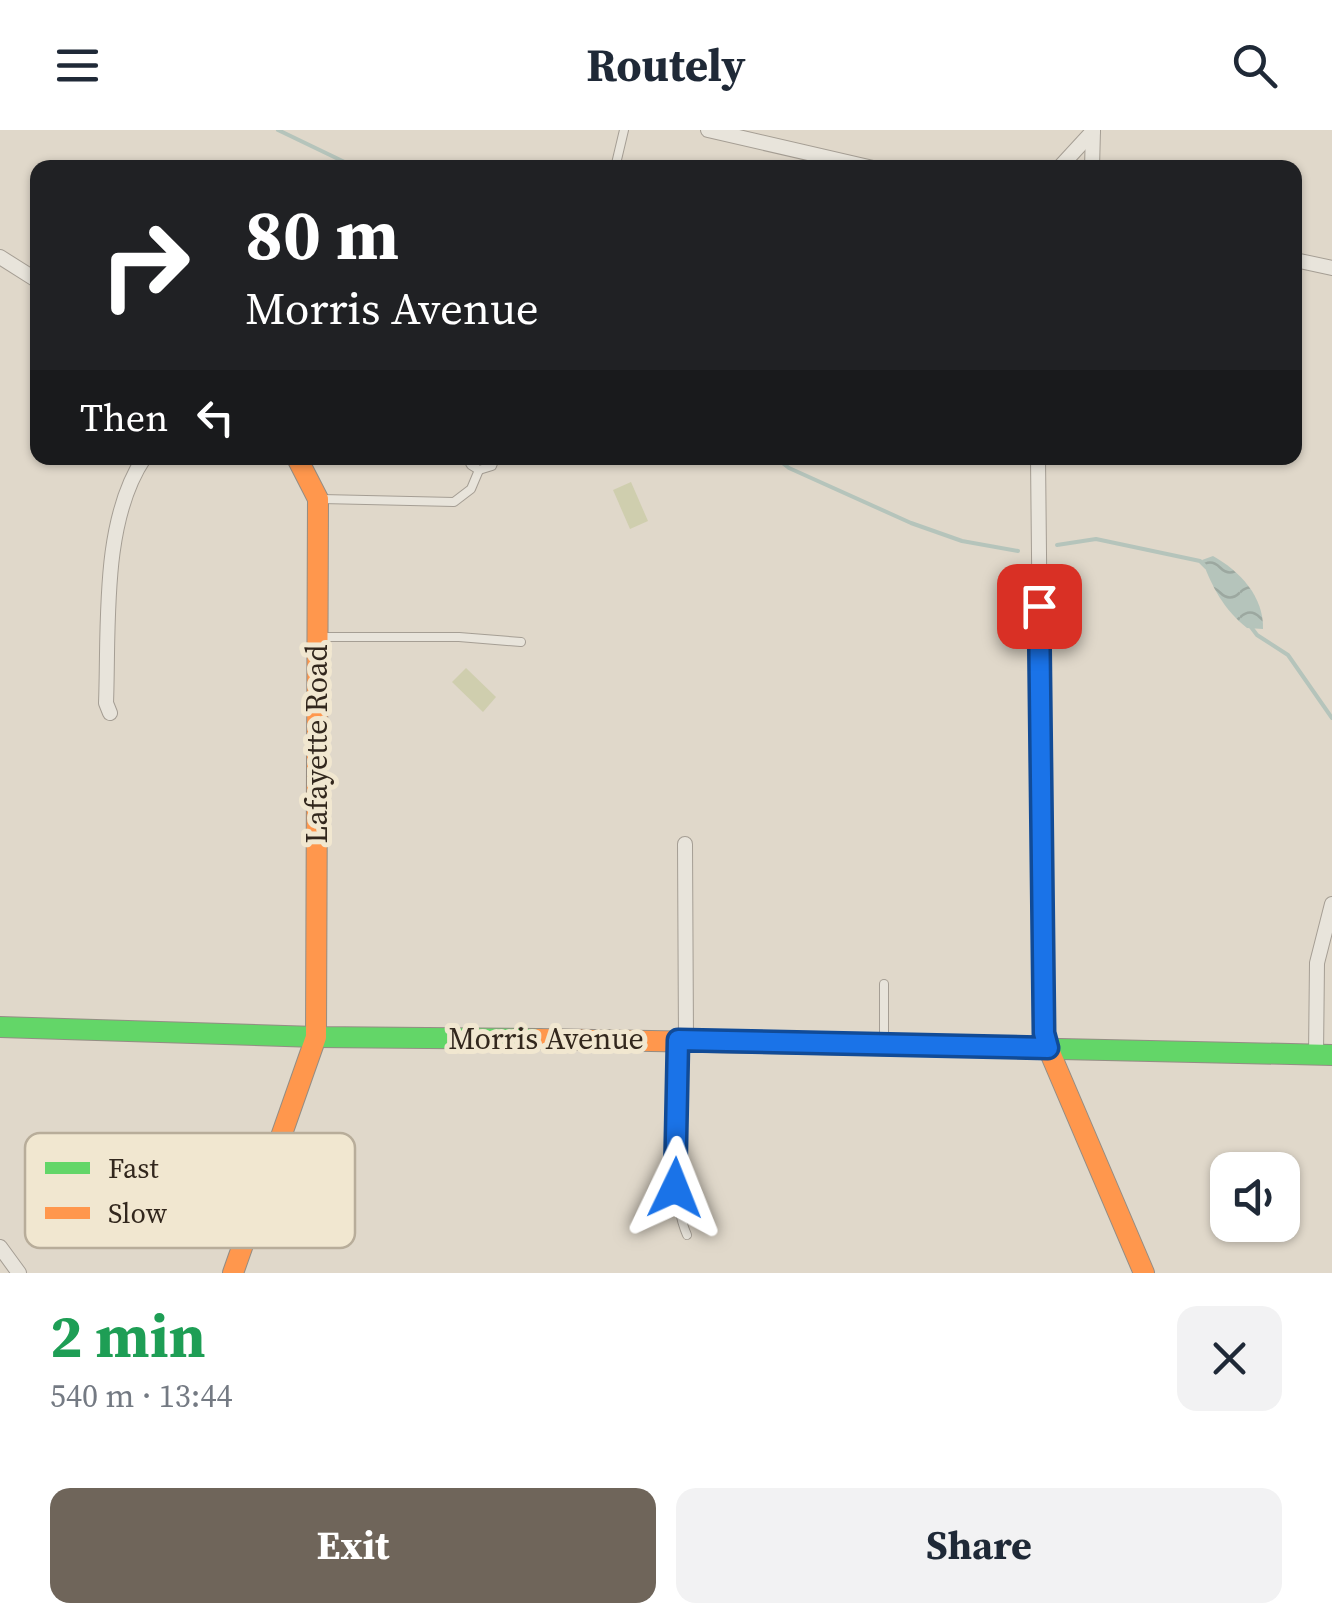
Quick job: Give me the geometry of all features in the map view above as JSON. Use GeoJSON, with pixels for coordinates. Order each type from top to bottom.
{"type":"FeatureCollection","features":[{"type":"Feature","properties":{"kind":"street"},"geometry":{"type":"LineString","coordinates":[[708,130],[838,160]]}},
{"type":"Feature","properties":{"kind":"street"},"geometry":{"type":"LineString","coordinates":[[1066,160],[1092,131]]}},
{"type":"Feature","properties":{"kind":"street"},"geometry":{"type":"LineString","coordinates":[[1092,131],[1092,160]]}},
{"type":"Feature","properties":{"kind":"street"},"geometry":{"type":"LineString","coordinates":[[0,257],[30,276]]}},
{"type":"Feature","properties":{"kind":"street"},"geometry":{"type":"LineString","coordinates":[[1302,262],[1332,268]]}},
{"type":"Feature","properties":{"kind":"street"},"geometry":{"type":"LineString","coordinates":[[110,713],[106,702],[113,540],[119,511],[141,465]]}},
{"type":"Feature","properties":{"kind":"street","name":"Lafayette Road"},"geometry":{"type":"LineString","coordinates":[[282,1133],[316,1036],[318,499],[302,465]]}},
{"type":"Feature","properties":{"kind":"street"},"geometry":{"type":"LineString","coordinates":[[1038,465],[1044,1033],[1144,1273]]}},
{"type":"Feature","properties":{"kind":"street"},"geometry":{"type":"LineString","coordinates":[[682,1040],[685,844]]}},
{"type":"Feature","properties":{"kind":"street"},"geometry":{"type":"LineString","coordinates":[[1324,1055],[1317,963],[1332,904]]}},
{"type":"Feature","properties":{"kind":"street","name":"Morris Avenue"},"geometry":{"type":"LineString","coordinates":[[0,1027],[1324,1055]]}},
{"type":"Feature","properties":{"kind":"street"},"geometry":{"type":"LineString","coordinates":[[0,1247],[20,1273]]}},
{"type":"Feature","properties":{"kind":"street","name":"Lafayette Road"},"geometry":{"type":"LineString","coordinates":[[234,1273],[243,1248]]}},
{"type":"Feature","properties":{"kind":"lane"},"geometry":{"type":"LineString","coordinates":[[617,160],[624,130]]}},
{"type":"Feature","properties":{"kind":"lane"},"geometry":{"type":"LineString","coordinates":[[470,465],[479,470],[490,465]]}},
{"type":"Feature","properties":{"kind":"lane"},"geometry":{"type":"LineString","coordinates":[[318,499],[454,502],[471,489],[479,470]]}},
{"type":"Feature","properties":{"kind":"lane"},"geometry":{"type":"LineString","coordinates":[[317,637],[460,637],[522,642]]}},
{"type":"Feature","properties":{"kind":"lane"},"geometry":{"type":"LineString","coordinates":[[884,984],[884,1044]]}},
{"type":"Feature","properties":{"kind":"lane"},"geometry":{"type":"LineString","coordinates":[[682,1040],[675,1188],[686,1235]]}},
{"type":"Feature","properties":{"kind":"green space"},"geometry":{"type":"Polygon","coordinates":[[[631,482],[648,521],[630,529],[613,490],[631,482]]]}},
{"type":"Feature","properties":{"kind":"green space"},"geometry":{"type":"Polygon","coordinates":[[[466,668],[496,697],[483,712],[452,682],[466,668]]]}},
{"type":"Feature","properties":{"kind":"water"},"geometry":{"type":"Polygon","coordinates":[[[1213,556],[1232,569],[1255,596],[1263,629],[1247,628],[1225,606],[1202,560],[1213,556]]]}},
{"type":"Feature","properties":{"kind":"waterway"},"geometry":{"type":"LineString","coordinates":[[278,130],[340,160]]}},
{"type":"Feature","properties":{"kind":"waterway"},"geometry":{"type":"LineString","coordinates":[[785,465],[911,523],[962,541],[1018,551]]}},
{"type":"Feature","properties":{"kind":"waterway"},"geometry":{"type":"LineString","coordinates":[[1057,545],[1096,539],[1200,561],[1206,567]]}},
{"type":"Feature","properties":{"kind":"waterway"},"geometry":{"type":"LineString","coordinates":[[1251,627],[1288,655],[1332,718]]}},
{"type":"Feature","properties":{"kind":"traffic: fast"},"geometry":{"type":"LineString","coordinates":[[0,1027],[538,1039]]}},
{"type":"Feature","properties":{"kind":"traffic: fast"},"geometry":{"type":"LineString","coordinates":[[927,1046],[1332,1055]]}},
{"type":"Feature","properties":{"kind":"traffic: slow"},"geometry":{"type":"LineString","coordinates":[[282,1133],[316,1037],[318,499],[301,465]]}},
{"type":"Feature","properties":{"kind":"traffic: slow"},"geometry":{"type":"LineString","coordinates":[[538,1039],[927,1046]]}},
{"type":"Feature","properties":{"kind":"traffic: slow"},"geometry":{"type":"LineString","coordinates":[[1048,1048],[1144,1273]]}},
{"type":"Feature","properties":{"kind":"traffic: slow"},"geometry":{"type":"LineString","coordinates":[[233,1273],[242,1248]]}},
{"type":"Feature","properties":{"kind":"route"},"geometry":{"type":"LineString","coordinates":[[675,1188],[678,1040],[1048,1048],[1044,1033],[1039,606]]}}]}
